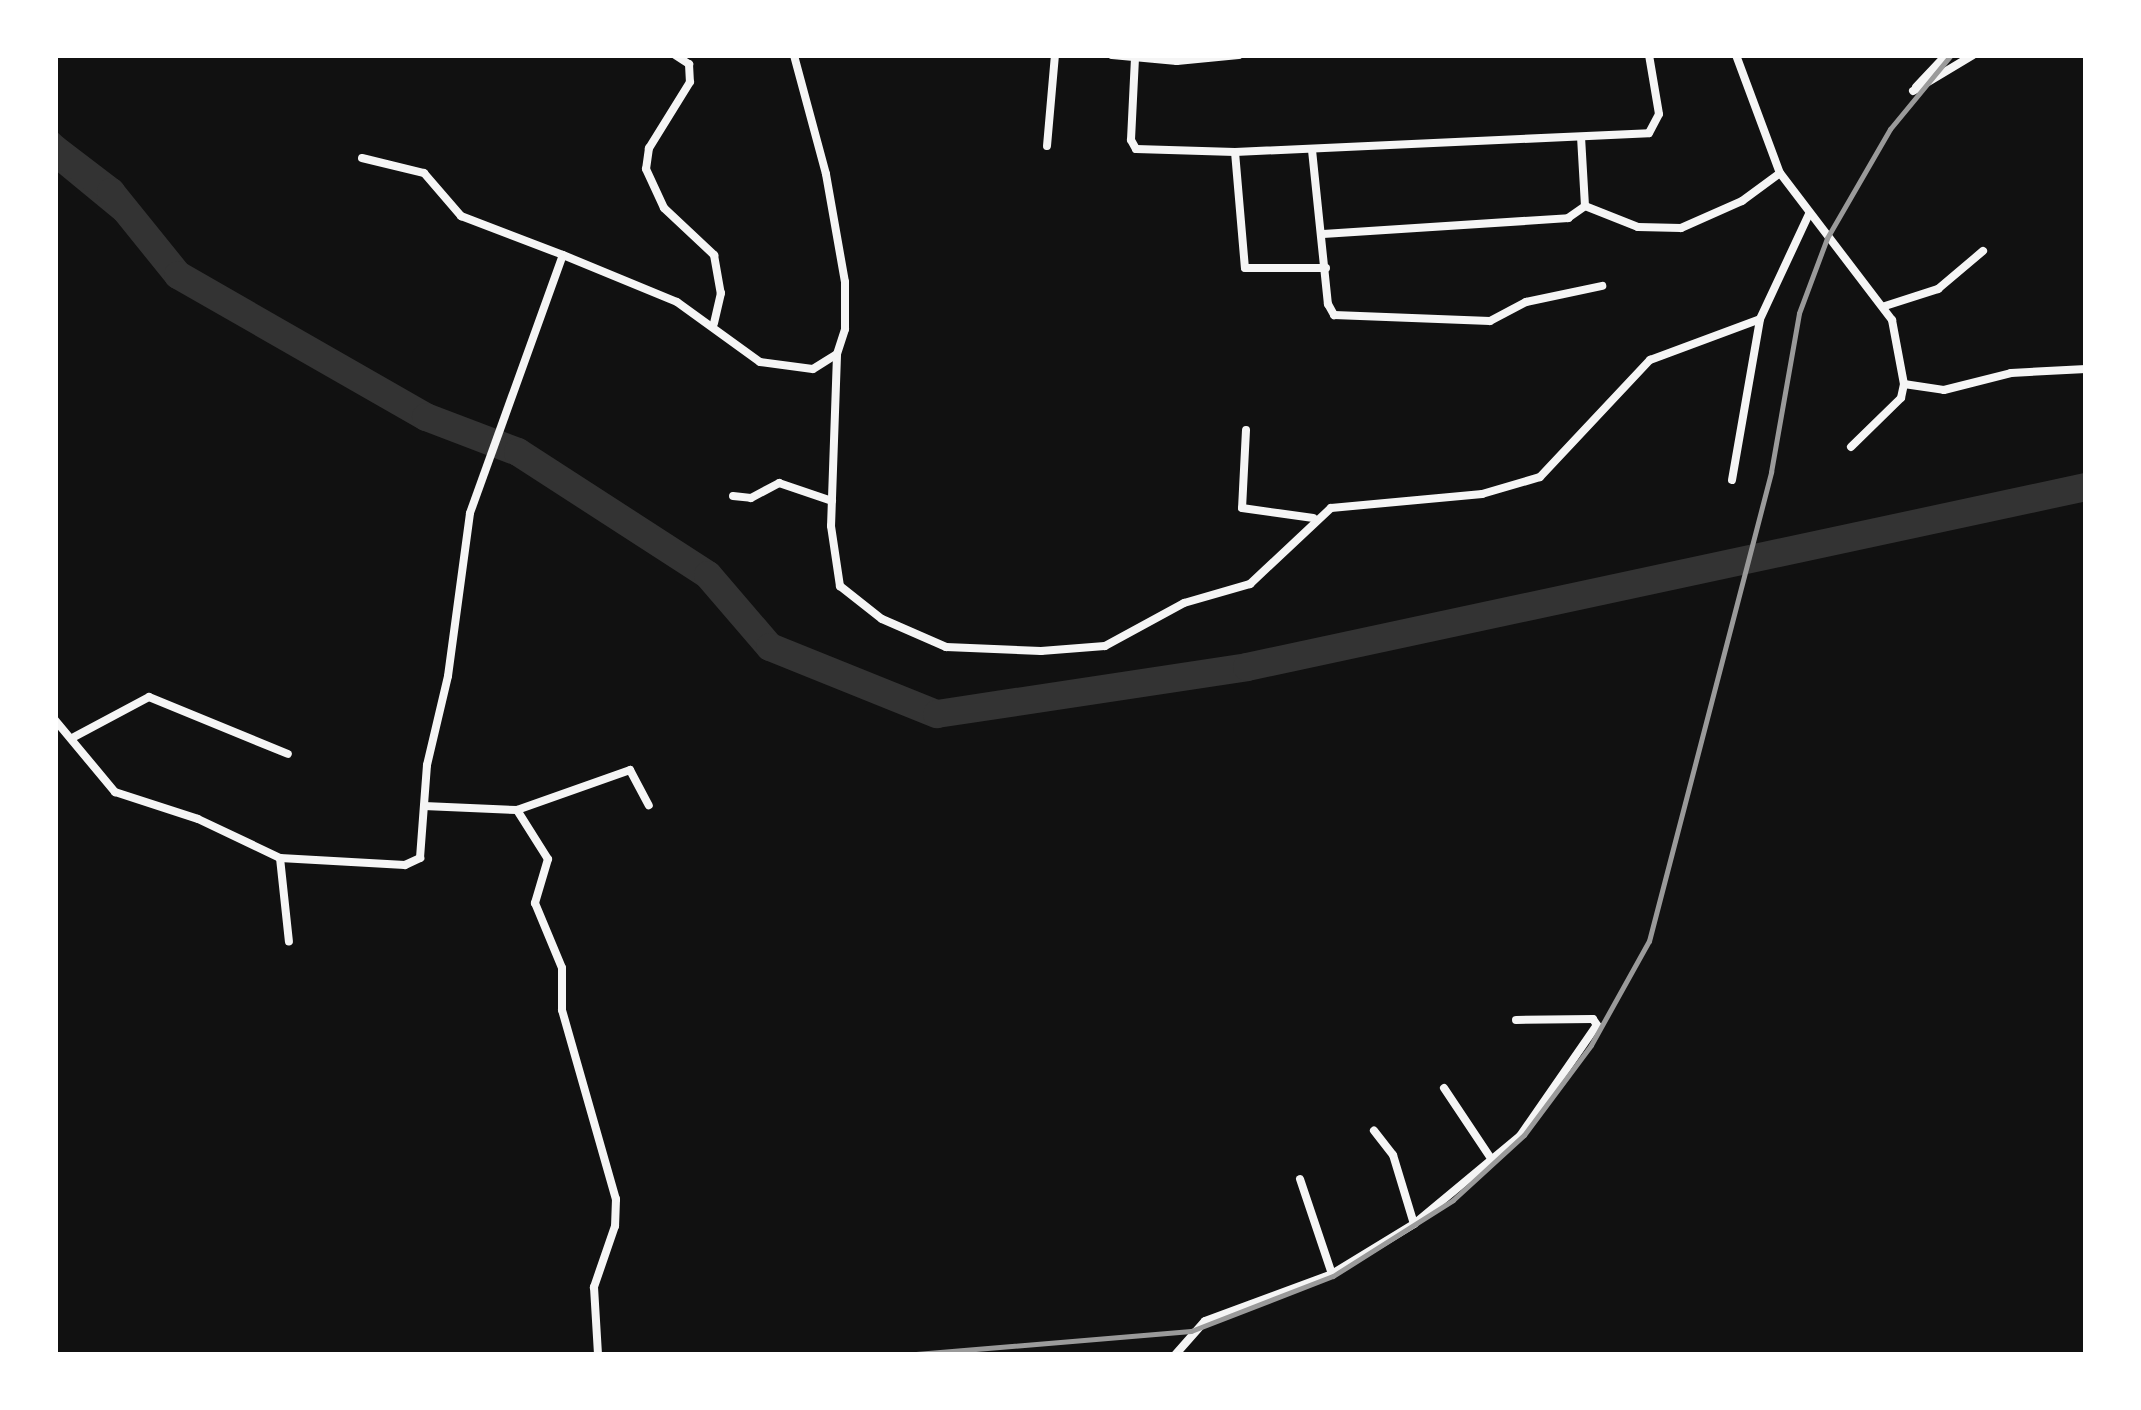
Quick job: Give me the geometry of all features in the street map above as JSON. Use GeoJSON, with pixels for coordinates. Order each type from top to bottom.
{"type":"FeatureCollection","features":[{"type":"Feature","properties":{"kind":"street"},"geometry":{"type":"LineString","coordinates":[[675,55],[689,64],[690,82],[649,148],[646,170],[664,208],[714,254],[721,293],[714,323]]}},
{"type":"Feature","properties":{"kind":"street"},"geometry":{"type":"LineString","coordinates":[[794,55],[826,174],[846,282],[845,329],[837,354],[832,501],[840,586],[917,637],[974,651],[1118,644],[1184,603],[1250,584],[1314,518],[1342,505],[1482,494],[1540,477],[1650,360],[1760,318]]}},
{"type":"Feature","properties":{"kind":"street"},"geometry":{"type":"LineString","coordinates":[[1047,146],[1056,55]]}},
{"type":"Feature","properties":{"kind":"street"},"geometry":{"type":"LineString","coordinates":[[1112,55],[1239,55]]}},
{"type":"Feature","properties":{"kind":"street"},"geometry":{"type":"LineString","coordinates":[[1134,58],[1130,140],[1136,148],[1235,152],[1626,138],[1654,130],[1659,114],[1649,55]]}},
{"type":"Feature","properties":{"kind":"street"},"geometry":{"type":"LineString","coordinates":[[1736,55],[1780,173],[1885,306],[1904,384],[1886,416],[1851,447]]}},
{"type":"Feature","properties":{"kind":"street"},"geometry":{"type":"LineString","coordinates":[[1946,55],[1913,91],[1973,55]]}},
{"type":"Feature","properties":{"kind":"street"},"geometry":{"type":"LineString","coordinates":[[1581,137],[1584,206]]}},
{"type":"Feature","properties":{"kind":"street"},"geometry":{"type":"LineString","coordinates":[[1312,150],[1330,310],[1352,316],[1490,321],[1540,297],[1602,286]]}},
{"type":"Feature","properties":{"kind":"street"},"geometry":{"type":"LineString","coordinates":[[1235,152],[1244,268],[1326,268]]}},
{"type":"Feature","properties":{"kind":"street"},"geometry":{"type":"LineString","coordinates":[[362,158],[430,176],[453,211],[714,323],[760,362],[812,368],[837,354]]}},
{"type":"Feature","properties":{"kind":"street"},"geometry":{"type":"LineString","coordinates":[[1584,206],[1638,227],[1681,228],[1742,201],[1780,173]]}},
{"type":"Feature","properties":{"kind":"street"},"geometry":{"type":"LineString","coordinates":[[1323,234],[1568,218],[1584,206]]}},
{"type":"Feature","properties":{"kind":"street"},"geometry":{"type":"LineString","coordinates":[[1732,480],[1760,318],[1810,214]]}},
{"type":"Feature","properties":{"kind":"street"},"geometry":{"type":"LineString","coordinates":[[1885,306],[1938,290],[1983,251]]}},
{"type":"Feature","properties":{"kind":"street"},"geometry":{"type":"LineString","coordinates":[[55,720],[74,737],[114,792],[198,820],[280,858],[414,863],[422,851],[424,806],[470,513],[563,255]]}},
{"type":"Feature","properties":{"kind":"street"},"geometry":{"type":"LineString","coordinates":[[1904,384],[1944,390],[2011,373],[2086,369]]}},
{"type":"Feature","properties":{"kind":"street"},"geometry":{"type":"LineString","coordinates":[[1246,430],[1242,508],[1314,518]]}},
{"type":"Feature","properties":{"kind":"street"},"geometry":{"type":"LineString","coordinates":[[733,496],[751,498],[779,483],[832,501]]}},
{"type":"Feature","properties":{"kind":"street"},"geometry":{"type":"LineString","coordinates":[[74,737],[149,697],[288,754]]}},
{"type":"Feature","properties":{"kind":"street"},"geometry":{"type":"LineString","coordinates":[[424,806],[517,810],[630,770],[649,805]]}},
{"type":"Feature","properties":{"kind":"street"},"geometry":{"type":"LineString","coordinates":[[517,810],[548,859],[535,903],[562,968],[562,1010],[616,1199],[615,1226],[594,1287],[598,1355]]}},
{"type":"Feature","properties":{"kind":"street"},"geometry":{"type":"LineString","coordinates":[[280,858],[289,942]]}},
{"type":"Feature","properties":{"kind":"street"},"geometry":{"type":"LineString","coordinates":[[1175,1355],[1205,1321],[1332,1274],[1414,1224],[1520,1136],[1597,1025],[1593,1019],[1516,1020]]}},
{"type":"Feature","properties":{"kind":"street"},"geometry":{"type":"LineString","coordinates":[[1444,1088],[1492,1160]]}},
{"type":"Feature","properties":{"kind":"street"},"geometry":{"type":"LineString","coordinates":[[1374,1131],[1393,1156],[1414,1224]]}},
{"type":"Feature","properties":{"kind":"street"},"geometry":{"type":"LineString","coordinates":[[1300,1180],[1332,1274]]}},
{"type":"Feature","properties":{"kind":"shaded area"},"geometry":{"type":"Polygon","coordinates":[[[55,130],[138,208],[123,226],[55,170],[55,130]]]}},
{"type":"Feature","properties":{"kind":"waterway"},"geometry":{"type":"LineString","coordinates":[[55,149],[111,192],[178,275],[426,417],[518,452],[708,575],[770,647],[937,714],[1247,667],[2086,487]]}},
{"type":"Feature","properties":{"kind":"railway"},"geometry":{"type":"LineString","coordinates":[[904,1355],[1191,1331],[1333,1276],[1453,1200],[1524,1135],[1591,1045],[1649,941],[1771,472],[1799,313],[1827,238],[1890,129],[1951,55]]}}]}
